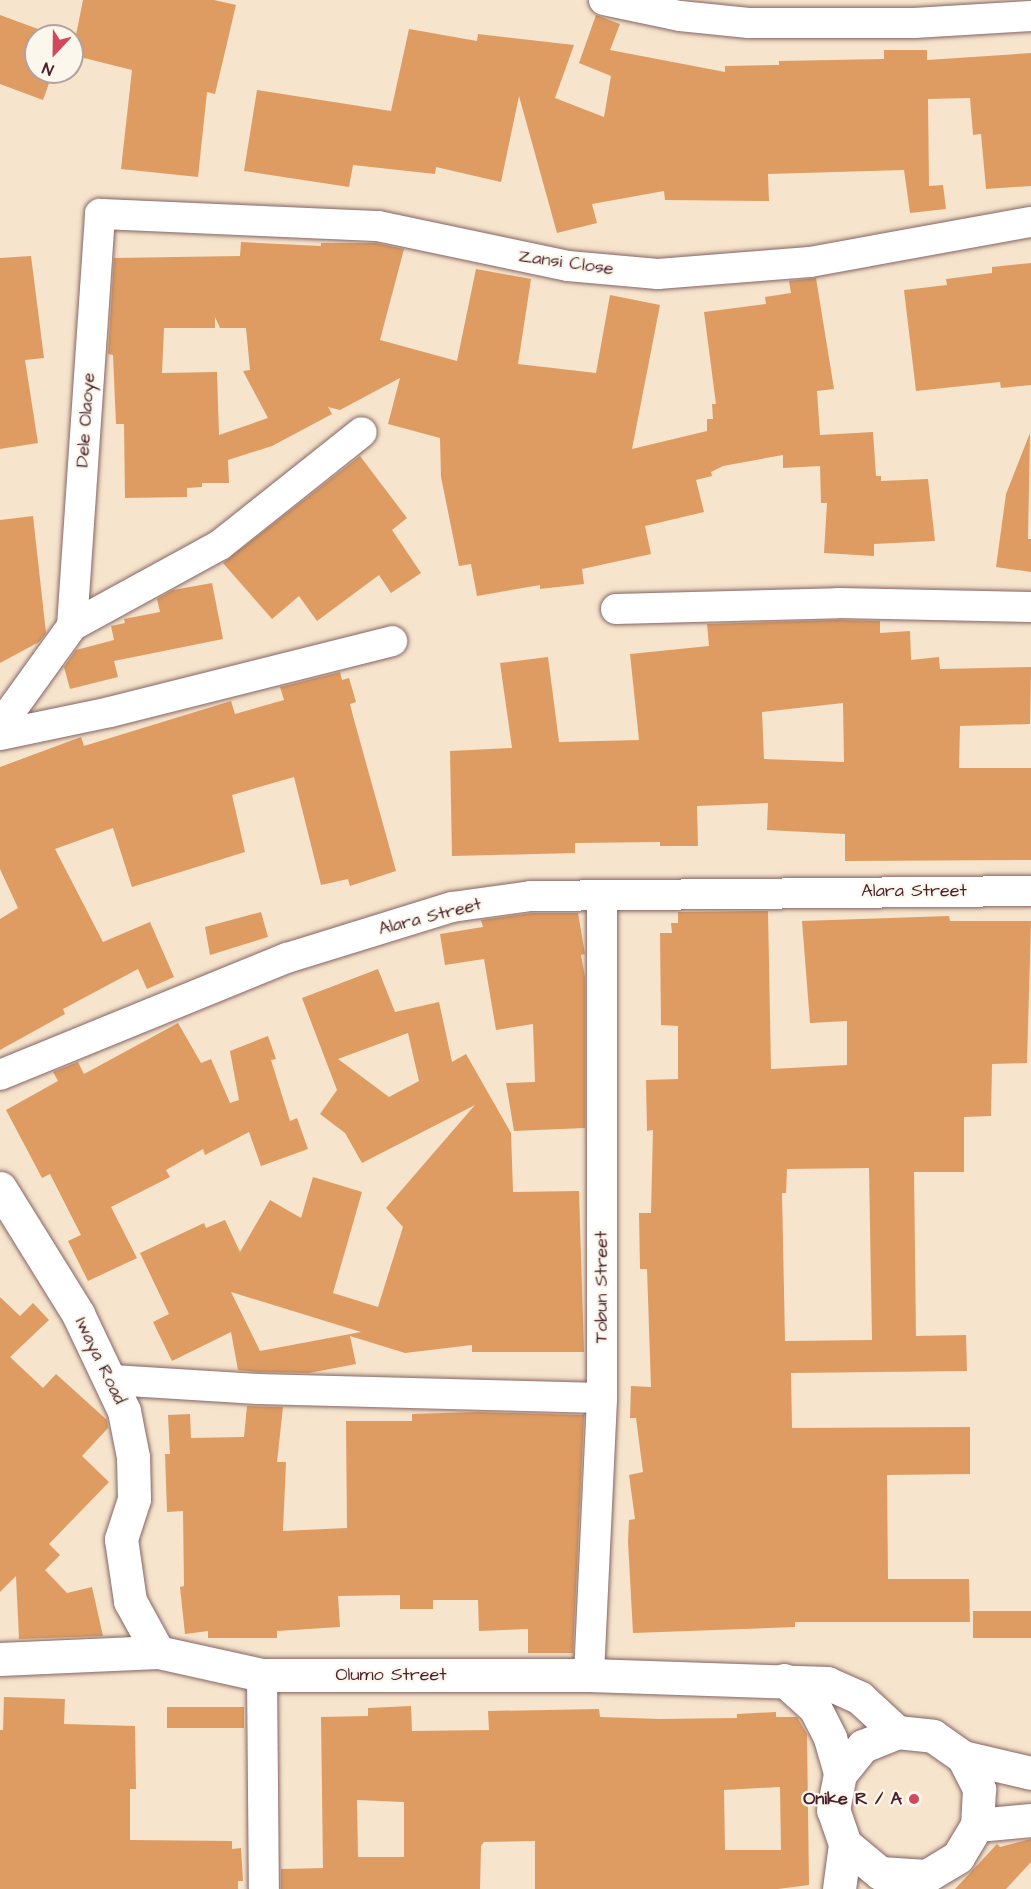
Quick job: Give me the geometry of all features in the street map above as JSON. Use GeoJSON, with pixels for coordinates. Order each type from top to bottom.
{"type":"FeatureCollection","features":[{"type":"Feature","properties":{"kind":"street"},"geometry":{"type":"LineString","coordinates":[[604,0],[680,16],[748,23],[831,11],[914,23],[1031,16]]}},
{"type":"Feature","properties":{"kind":"street","name":"Zansi Close"},"geometry":{"type":"LineString","coordinates":[[100,214],[378,226],[568,266],[658,274],[810,262],[1031,222]]}},
{"type":"Feature","properties":{"kind":"street","name":"Dele Olaoye"},"geometry":{"type":"LineString","coordinates":[[72,626],[100,214]]}},
{"type":"Feature","properties":{"kind":"street"},"geometry":{"type":"LineString","coordinates":[[0,726],[72,626],[220,545],[362,432]]}},
{"type":"Feature","properties":{"kind":"street"},"geometry":{"type":"LineString","coordinates":[[616,609],[838,603],[1031,607]]}},
{"type":"Feature","properties":{"kind":"street"},"geometry":{"type":"LineString","coordinates":[[0,735],[134,706],[392,641]]}},
{"type":"Feature","properties":{"kind":"street","name":"Alara Street"},"geometry":{"type":"LineString","coordinates":[[0,1075],[287,958],[452,907],[531,896],[602,898],[836,891],[1031,891]]}},
{"type":"Feature","properties":{"kind":"street","name":"Tobun Street"},"geometry":{"type":"LineString","coordinates":[[589,1675],[602,1398],[602,898]]}},
{"type":"Feature","properties":{"kind":"street","name":"Iwaya Road"},"geometry":{"type":"LineString","coordinates":[[0,1188],[78,1314],[112,1380],[124,1411],[133,1457],[134,1499],[121,1539],[130,1602],[158,1652]]}},
{"type":"Feature","properties":{"kind":"street"},"geometry":{"type":"LineString","coordinates":[[112,1380],[258,1389],[602,1398]]}},
{"type":"Feature","properties":{"kind":"street","name":"Olumo Street"},"geometry":{"type":"LineString","coordinates":[[0,1659],[158,1652],[262,1675],[589,1675],[827,1683],[860,1698],[897,1732]]}},
{"type":"Feature","properties":{"kind":"street"},"geometry":{"type":"LineString","coordinates":[[262,1675],[264,1889]]}},
{"type":"Feature","properties":{"kind":"street"},"geometry":{"type":"LineString","coordinates":[[784,1680],[815,1708],[830,1738],[840,1774],[833,1810],[845,1844],[839,1889]]}},
{"type":"Feature","properties":{"kind":"street"},"geometry":{"type":"LineString","coordinates":[[840,1774],[863,1746],[897,1732],[933,1736],[963,1757],[1031,1773]]}},
{"type":"Feature","properties":{"kind":"street"},"geometry":{"type":"LineString","coordinates":[[845,1844],[880,1873],[922,1882],[958,1857],[977,1826],[979,1789],[963,1757]]}},
{"type":"Feature","properties":{"kind":"street"},"geometry":{"type":"LineString","coordinates":[[977,1826],[1031,1820]]}},
{"type":"Feature","properties":{"kind":"building"},"geometry":{"type":"Polygon","coordinates":[[[83,0],[214,0],[236,5],[215,94],[207,92],[198,177],[121,169],[132,70],[84,58],[84,24],[78,24],[83,0]]]}},
{"type":"Feature","properties":{"kind":"building"},"geometry":{"type":"Polygon","coordinates":[[[0,15],[24,24],[24,84],[49,84],[43,100],[0,84],[0,15]]]}},
{"type":"Feature","properties":{"kind":"building"},"geometry":{"type":"Polygon","coordinates":[[[596,15],[620,24],[610,50],[725,72],[725,66],[779,65],[779,61],[884,59],[884,50],[927,50],[927,60],[1031,53],[1031,186],[986,189],[981,134],[973,135],[970,98],[928,99],[929,186],[943,185],[946,209],[910,213],[904,170],[768,174],[769,201],[665,200],[664,191],[592,204],[597,223],[557,233],[519,96],[501,182],[436,167],[435,174],[353,165],[349,187],[244,171],[257,90],[391,111],[409,29],[477,41],[478,34],[574,45],[555,98],[604,117],[611,76],[579,63],[596,15]]]}},
{"type":"Feature","properties":{"kind":"building"},"geometry":{"type":"Polygon","coordinates":[[[241,242],[321,246],[321,243],[376,243],[404,249],[380,340],[457,361],[476,269],[531,279],[518,364],[596,373],[610,295],[660,305],[632,449],[707,431],[707,419],[713,419],[712,404],[716,404],[704,312],[766,304],[765,297],[791,293],[789,281],[816,278],[834,389],[817,391],[820,435],[873,432],[876,476],[881,476],[881,481],[928,479],[935,541],[874,544],[874,556],[824,553],[827,503],[821,503],[820,466],[783,468],[783,455],[723,466],[711,472],[712,476],[696,480],[704,512],[645,526],[651,554],[582,569],[584,584],[540,589],[540,585],[477,596],[471,564],[459,566],[441,477],[440,438],[388,424],[400,378],[340,410],[328,407],[332,414],[272,446],[228,460],[229,483],[202,483],[202,487],[187,488],[187,497],[125,498],[124,424],[116,424],[113,355],[108,354],[114,258],[240,256],[241,242]],[[215,317],[215,328],[164,328],[162,373],[217,372],[219,435],[268,418],[243,371],[250,370],[246,328],[220,328],[215,317]]]}},
{"type":"Feature","properties":{"kind":"building"},"geometry":{"type":"Polygon","coordinates":[[[31,256],[44,358],[25,360],[38,443],[0,449],[0,258],[31,256]]]}},
{"type":"Feature","properties":{"kind":"building"},"geometry":{"type":"Polygon","coordinates":[[[1031,263],[1031,385],[1001,388],[1000,382],[916,391],[904,290],[947,285],[946,279],[992,273],[992,267],[1031,263]]]}},
{"type":"Feature","properties":{"kind":"building"},"geometry":{"type":"Polygon","coordinates":[[[1030,433],[1028,539],[1031,539],[1031,572],[996,567],[1006,494],[1030,433]]]}},
{"type":"Feature","properties":{"kind":"building"},"geometry":{"type":"Polygon","coordinates":[[[360,456],[407,518],[392,530],[421,573],[391,593],[379,575],[317,621],[299,596],[272,619],[223,563],[360,456]]]}},
{"type":"Feature","properties":{"kind":"building"},"geometry":{"type":"Polygon","coordinates":[[[33,516],[46,633],[39,642],[0,663],[0,520],[33,516]]]}},
{"type":"Feature","properties":{"kind":"building"},"geometry":{"type":"Polygon","coordinates":[[[212,583],[223,639],[114,661],[118,677],[70,689],[64,667],[76,650],[114,640],[111,626],[125,623],[124,619],[160,612],[157,599],[173,590],[212,583]]]}},
{"type":"Feature","properties":{"kind":"building"},"geometry":{"type":"Polygon","coordinates":[[[880,621],[880,633],[910,631],[911,660],[939,657],[940,669],[1031,667],[1030,724],[960,726],[959,768],[1031,768],[1031,860],[845,861],[845,834],[767,830],[768,803],[697,806],[698,846],[660,846],[660,842],[575,843],[575,853],[452,856],[450,751],[512,748],[500,663],[548,657],[559,742],[639,740],[630,654],[709,646],[707,624],[880,621]],[[843,703],[762,712],[764,759],[844,762],[843,703]]]}},
{"type":"Feature","properties":{"kind":"building"},"geometry":{"type":"Polygon","coordinates":[[[340,672],[342,680],[349,678],[356,702],[350,704],[396,871],[350,886],[348,879],[321,885],[294,777],[232,795],[245,852],[132,887],[113,828],[55,849],[103,942],[150,922],[174,977],[147,989],[138,969],[63,1009],[65,1014],[0,1050],[0,919],[18,908],[0,869],[0,767],[81,737],[84,746],[231,701],[235,714],[284,700],[280,687],[340,672]]]}},
{"type":"Feature","properties":{"kind":"building"},"geometry":{"type":"Polygon","coordinates":[[[768,911],[771,1069],[847,1065],[847,1021],[810,1023],[802,921],[949,916],[950,921],[1031,921],[1027,1063],[992,1064],[991,1116],[964,1117],[964,1172],[914,1172],[916,1336],[966,1335],[967,1371],[791,1373],[792,1428],[970,1427],[970,1474],[887,1475],[888,1579],[969,1579],[970,1622],[795,1622],[795,1627],[633,1633],[628,1542],[629,1520],[635,1519],[629,1475],[643,1472],[636,1418],[630,1418],[631,1386],[651,1387],[647,1269],[640,1269],[639,1213],[651,1213],[653,1130],[647,1131],[646,1080],[678,1079],[678,1026],[661,1025],[660,933],[672,933],[671,923],[678,923],[678,912],[768,911]],[[869,1168],[787,1169],[786,1193],[782,1193],[785,1341],[872,1340],[869,1168]]]}},
{"type":"Feature","properties":{"kind":"building"},"geometry":{"type":"Polygon","coordinates":[[[261,912],[268,937],[210,955],[205,927],[261,912]]]}},
{"type":"Feature","properties":{"kind":"building"},"geometry":{"type":"Polygon","coordinates":[[[532,913],[578,913],[585,954],[581,955],[585,977],[585,1128],[514,1131],[506,1083],[535,1082],[533,1024],[496,1030],[484,959],[445,965],[440,934],[483,927],[481,920],[532,913]]]}},
{"type":"Feature","properties":{"kind":"building"},"geometry":{"type":"Polygon","coordinates":[[[378,969],[395,1012],[439,1002],[452,1062],[466,1054],[511,1133],[513,1192],[579,1191],[584,1352],[472,1352],[472,1345],[405,1353],[350,1336],[356,1364],[309,1373],[259,1372],[238,1370],[231,1332],[172,1361],[153,1322],[169,1314],[140,1253],[204,1223],[206,1228],[225,1220],[240,1252],[270,1200],[301,1218],[313,1177],[362,1192],[333,1293],[378,1307],[403,1227],[386,1208],[475,1105],[362,1163],[345,1133],[320,1114],[337,1090],[302,998],[378,969]],[[408,1033],[338,1059],[389,1097],[419,1081],[408,1033]],[[231,1292],[260,1351],[361,1332],[231,1292]]]}},
{"type":"Feature","properties":{"kind":"building"},"geometry":{"type":"Polygon","coordinates":[[[178,1023],[201,1063],[211,1059],[230,1103],[239,1100],[230,1051],[268,1036],[276,1059],[271,1060],[290,1121],[297,1118],[308,1149],[261,1166],[249,1132],[205,1155],[203,1149],[166,1170],[170,1177],[111,1207],[137,1258],[88,1281],[68,1241],[81,1235],[50,1174],[42,1178],[6,1110],[58,1081],[53,1072],[78,1062],[84,1074],[178,1023]]]}},
{"type":"Feature","properties":{"kind":"building"},"geometry":{"type":"Polygon","coordinates":[[[0,1297],[20,1316],[33,1303],[49,1320],[10,1357],[43,1388],[56,1374],[107,1420],[108,1428],[82,1456],[109,1482],[49,1544],[60,1555],[45,1570],[67,1593],[92,1587],[103,1636],[19,1639],[16,1576],[0,1592],[0,1297]]]}},
{"type":"Feature","properties":{"kind":"building"},"geometry":{"type":"Polygon","coordinates":[[[247,1406],[283,1407],[277,1462],[286,1462],[283,1531],[347,1528],[346,1421],[412,1421],[412,1414],[478,1412],[584,1415],[573,1653],[528,1653],[528,1629],[479,1631],[478,1600],[433,1600],[433,1609],[400,1609],[400,1595],[338,1596],[340,1627],[277,1631],[277,1638],[208,1638],[208,1631],[185,1634],[180,1587],[184,1586],[183,1511],[167,1512],[165,1454],[170,1454],[168,1415],[190,1414],[191,1438],[244,1437],[247,1406]]]}},
{"type":"Feature","properties":{"kind":"building"},"geometry":{"type":"Polygon","coordinates":[[[973,1611],[1031,1611],[1031,1638],[973,1638],[973,1611]]]}},
{"type":"Feature","properties":{"kind":"building"},"geometry":{"type":"Polygon","coordinates":[[[4,1697],[65,1699],[64,1724],[135,1726],[136,1789],[130,1789],[130,1840],[232,1841],[232,1849],[241,1848],[243,1881],[238,1881],[238,1889],[0,1889],[0,1730],[3,1730],[4,1697]]]}},
{"type":"Feature","properties":{"kind":"building"},"geometry":{"type":"Polygon","coordinates":[[[411,1706],[412,1731],[489,1730],[488,1711],[599,1709],[600,1717],[660,1719],[737,1718],[737,1714],[776,1712],[776,1717],[797,1717],[807,1734],[809,1885],[778,1889],[535,1889],[535,1841],[484,1842],[481,1846],[480,1889],[281,1889],[281,1869],[323,1868],[321,1717],[368,1716],[368,1708],[411,1706]],[[780,1787],[724,1790],[725,1850],[781,1850],[780,1787]],[[357,1800],[358,1857],[404,1857],[404,1802],[357,1800]]]}},
{"type":"Feature","properties":{"kind":"building"},"geometry":{"type":"Polygon","coordinates":[[[167,1707],[244,1707],[244,1728],[167,1728],[167,1707]]]}},
{"type":"Feature","properties":{"kind":"building"},"geometry":{"type":"Polygon","coordinates":[[[1031,1839],[1031,1862],[1006,1889],[955,1889],[997,1844],[1000,1847],[1031,1839]]]}},
{"type":"Feature","properties":{"kind":"place","name":"Onike R / A"},"geometry":{"type":"Point","coordinates":[914,1799]}}]}
